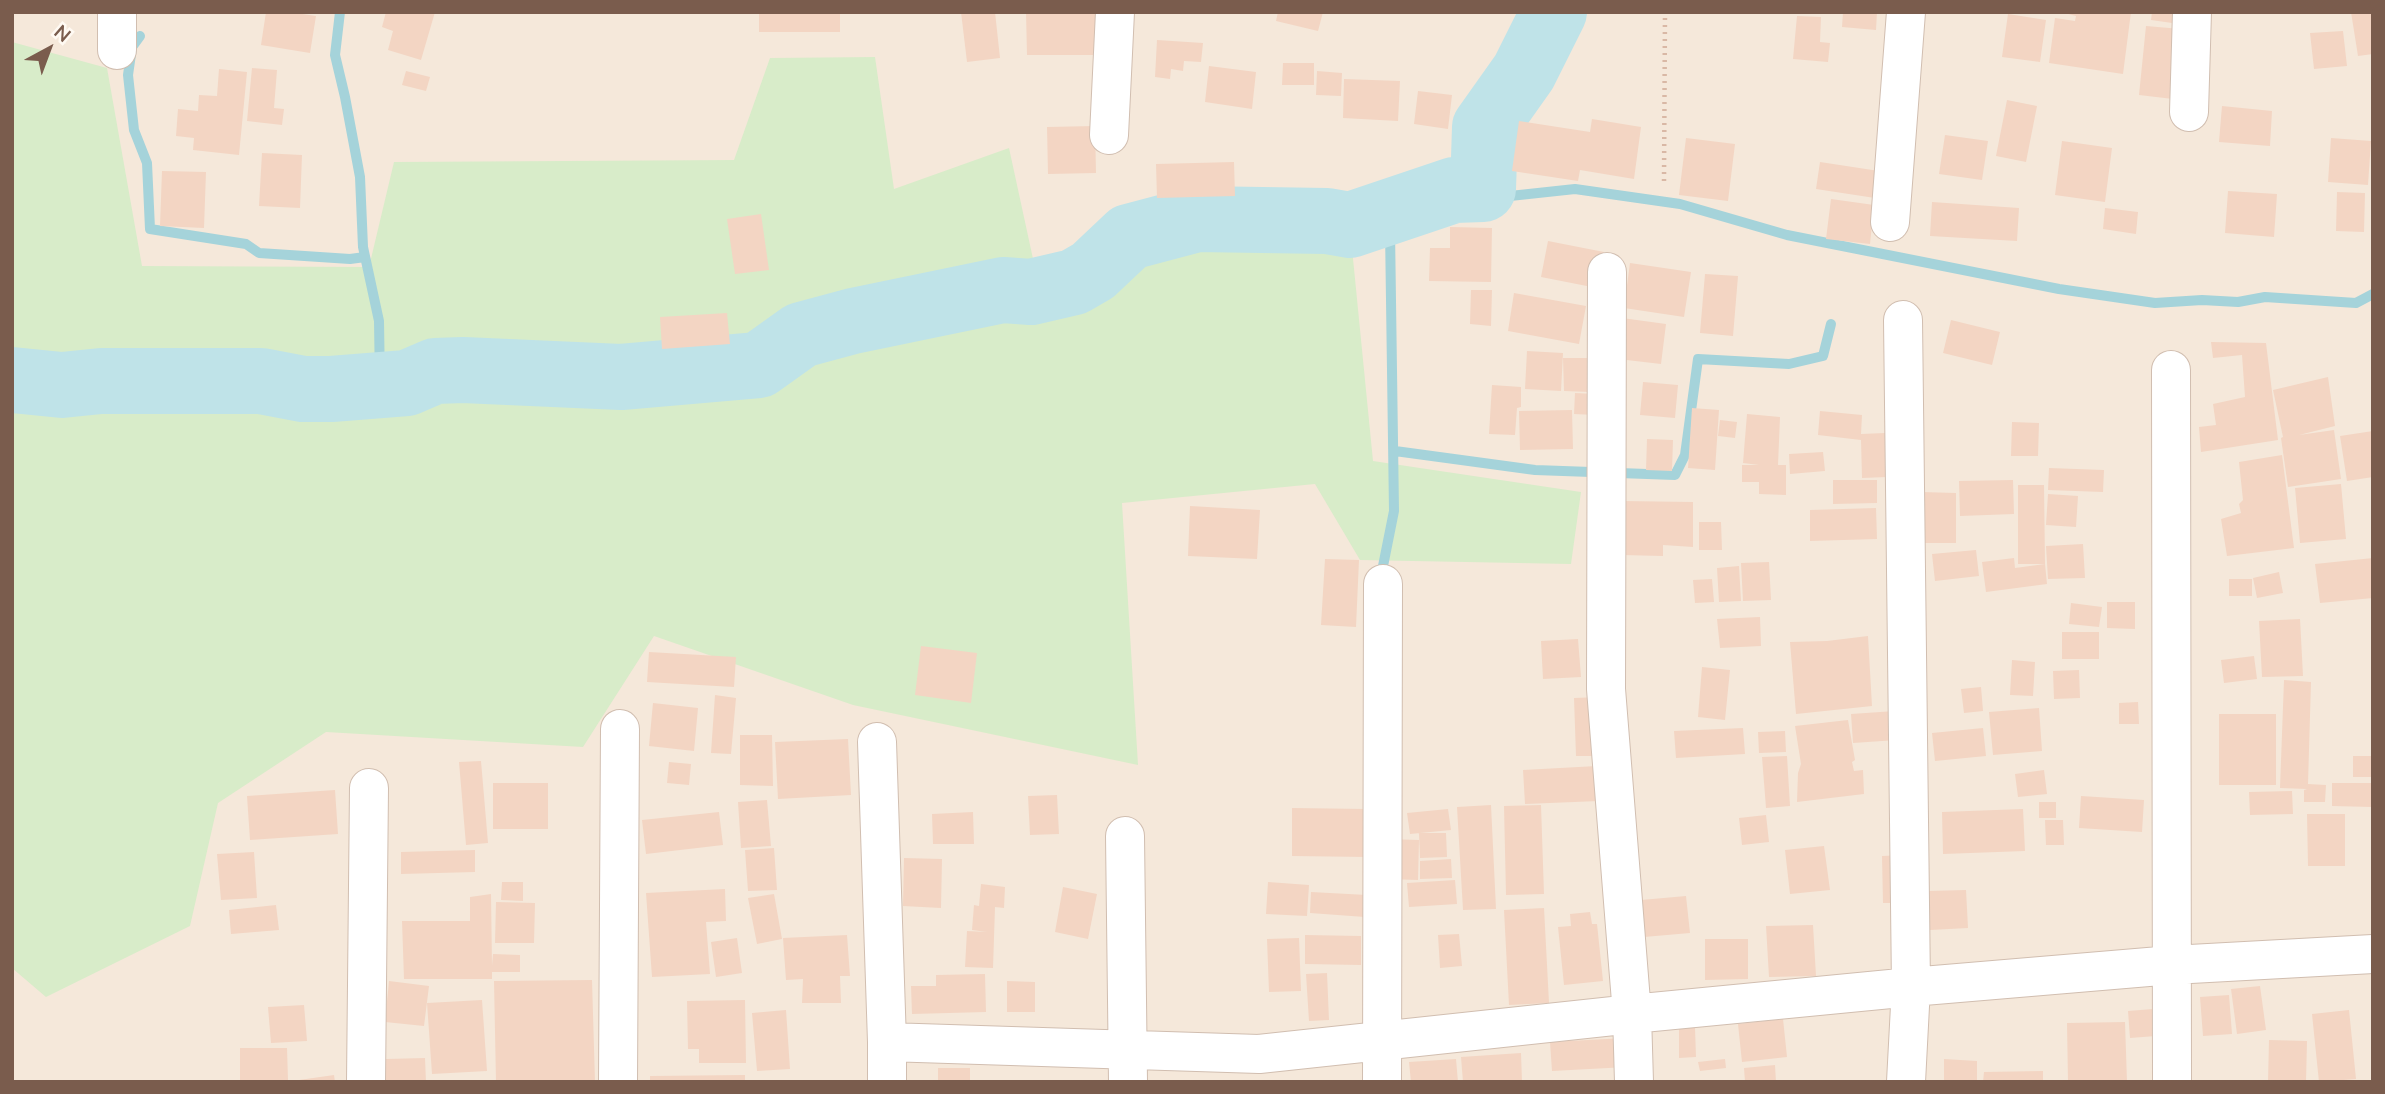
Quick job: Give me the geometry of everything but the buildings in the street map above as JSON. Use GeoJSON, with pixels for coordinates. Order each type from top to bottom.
{"type":"FeatureCollection","features":[{"type":"Feature","properties":{"kind":"street"},"geometry":{"type":"LineString","coordinates":[[117,12],[117,50]]}},
{"type":"Feature","properties":{"kind":"street"},"geometry":{"type":"LineString","coordinates":[[1109,135],[1115,12]]}},
{"type":"Feature","properties":{"kind":"street"},"geometry":{"type":"LineString","coordinates":[[1890,222],[1906,12]]}},
{"type":"Feature","properties":{"kind":"street"},"geometry":{"type":"LineString","coordinates":[[2189,112],[2192,12]]}},
{"type":"Feature","properties":{"kind":"street"},"geometry":{"type":"LineString","coordinates":[[1607,272],[1606,689],[1632,1014],[1634,1082]]}},
{"type":"Feature","properties":{"kind":"street"},"geometry":{"type":"LineString","coordinates":[[1903,320],[1911,988],[1906,1082]]}},
{"type":"Feature","properties":{"kind":"street"},"geometry":{"type":"LineString","coordinates":[[2171,370],[2172,1082]]}},
{"type":"Feature","properties":{"kind":"street"},"geometry":{"type":"LineString","coordinates":[[1382,584],[1382,1082]]}},
{"type":"Feature","properties":{"kind":"street"},"geometry":{"type":"LineString","coordinates":[[618,1082],[620,729]]}},
{"type":"Feature","properties":{"kind":"street"},"geometry":{"type":"LineString","coordinates":[[877,742],[887,1082]]}},
{"type":"Feature","properties":{"kind":"street"},"geometry":{"type":"LineString","coordinates":[[366,1082],[369,788]]}},
{"type":"Feature","properties":{"kind":"street"},"geometry":{"type":"LineString","coordinates":[[1125,836],[1128,1066]]}},
{"type":"Feature","properties":{"kind":"street"},"geometry":{"type":"LineString","coordinates":[[887,1042],[1128,1066],[1911,988],[2172,965],[2373,954]]}},
{"type":"Feature","properties":{"kind":"path"},"geometry":{"type":"LineString","coordinates":[[1664,181],[1665,12]]}},
{"type":"Feature","properties":{"kind":"shaded area"},"geometry":{"type":"Polygon","coordinates":[[[12,12],[2373,12],[2373,1082],[12,1082],[12,12]]]}},
{"type":"Feature","properties":{"kind":"green space"},"geometry":{"type":"Polygon","coordinates":[[[12,42],[107,68],[142,266],[369,267],[394,162],[734,160],[770,58],[875,57],[894,189],[1009,148],[1035,268],[1349,218],[1373,461],[1581,492],[1571,564],[1360,560],[1315,484],[1122,503],[1138,765],[853,705],[654,636],[583,747],[326,732],[218,803],[190,926],[46,997],[12,968],[12,42]]]}},
{"type":"Feature","properties":{"kind":"waterway"},"geometry":{"type":"LineString","coordinates":[[340,12],[335,55],[360,177],[363,247],[379,321],[380,385]]}},
{"type":"Feature","properties":{"kind":"waterway"},"geometry":{"type":"LineString","coordinates":[[12,380],[62,385],[101,381],[261,381],[303,389],[331,389],[407,383],[435,371],[621,377],[759,365],[801,335],[853,321],[1003,290],[1031,292],[1074,282],[1093,271],[1129,237],[1197,219],[1327,221],[1350,225],[1454,190],[1483,189],[1485,127],[1524,72],[1554,12]]}},
{"type":"Feature","properties":{"kind":"waterway"},"geometry":{"type":"LineString","coordinates":[[140,36],[132,47],[128,75],[134,130],[147,163],[150,229],[246,244],[259,253],[350,259],[365,257]]}},
{"type":"Feature","properties":{"kind":"waterway"},"geometry":{"type":"LineString","coordinates":[[1473,200],[1575,189],[1680,204],[1787,235],[2059,289],[2155,303],[2202,300],[2238,302],[2265,297],[2356,303],[2373,294]]}},
{"type":"Feature","properties":{"kind":"waterway"},"geometry":{"type":"LineString","coordinates":[[1381,576],[1394,511],[1390,230]]}},
{"type":"Feature","properties":{"kind":"waterway"},"geometry":{"type":"LineString","coordinates":[[1395,451],[1535,470],[1675,475],[1685,455],[1698,359],[1789,364],[1823,356],[1831,324]]}}]}
